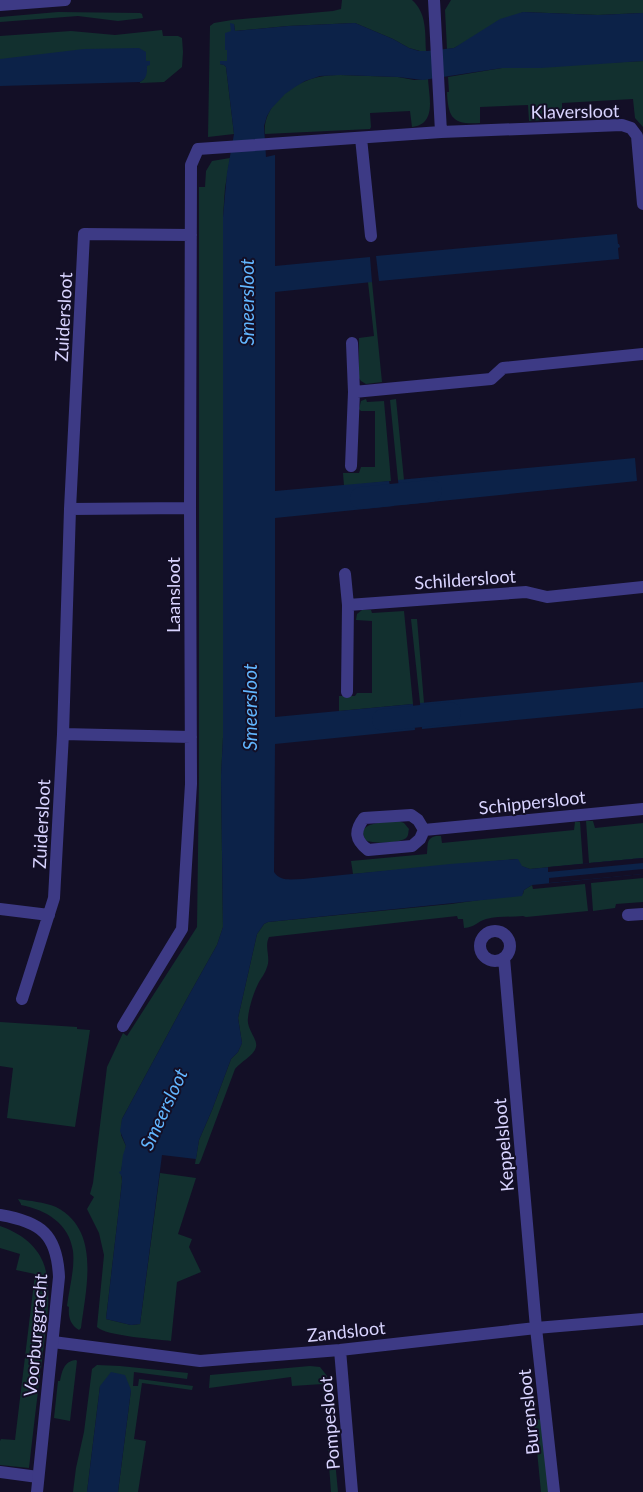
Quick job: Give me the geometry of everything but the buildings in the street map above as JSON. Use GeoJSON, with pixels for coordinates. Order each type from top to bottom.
{"type":"FeatureCollection","features":[{"type":"Feature","properties":{"kind":"street"},"geometry":{"type":"LineString","coordinates":[[0,5],[65,0]]}},
{"type":"Feature","properties":{"kind":"street"},"geometry":{"type":"LineString","coordinates":[[434,0],[441,132]]}},
{"type":"Feature","properties":{"kind":"street","name":"Klaversloot"},"geometry":{"type":"LineString","coordinates":[[198,149],[441,132],[622,125],[631,128],[637,136],[643,204]]}},
{"type":"Feature","properties":{"kind":"street"},"geometry":{"type":"LineString","coordinates":[[361,138],[371,236]]}},
{"type":"Feature","properties":{"kind":"street","name":"Laansloot"},"geometry":{"type":"LineString","coordinates":[[123,1026],[182,929],[191,784],[191,164],[198,149]]}},
{"type":"Feature","properties":{"kind":"street","name":"Zuidersloot"},"geometry":{"type":"LineString","coordinates":[[22,999],[54,898],[63,734],[70,508],[84,234],[191,235]]}},
{"type":"Feature","properties":{"kind":"street"},"geometry":{"type":"LineString","coordinates":[[351,466],[354,392],[352,343]]}},
{"type":"Feature","properties":{"kind":"street"},"geometry":{"type":"LineString","coordinates":[[354,392],[491,379],[503,368],[643,354]]}},
{"type":"Feature","properties":{"kind":"street"},"geometry":{"type":"LineString","coordinates":[[70,508],[190,508]]}},
{"type":"Feature","properties":{"kind":"street"},"geometry":{"type":"LineString","coordinates":[[345,574],[348,605],[347,692]]}},
{"type":"Feature","properties":{"kind":"street","name":"Schildersloot"},"geometry":{"type":"LineString","coordinates":[[348,605],[526,592],[547,597],[643,587]]}},
{"type":"Feature","properties":{"kind":"street"},"geometry":{"type":"LineString","coordinates":[[63,734],[191,736]]}},
{"type":"Feature","properties":{"kind":"street","name":"Schippersloot"},"geometry":{"type":"LineString","coordinates":[[424,830],[643,809]]}},
{"type":"Feature","properties":{"kind":"street"},"geometry":{"type":"LineString","coordinates":[[411,815],[418,820],[424,830],[420,839],[412,846],[368,850],[362,845],[357,832],[359,824],[364,818],[411,815]]}},
{"type":"Feature","properties":{"kind":"street"},"geometry":{"type":"LineString","coordinates":[[0,909],[49,915]]}},
{"type":"Feature","properties":{"kind":"street"},"geometry":{"type":"LineString","coordinates":[[628,915],[643,914]]}},
{"type":"Feature","properties":{"kind":"street","name":"Keppelsloot"},"geometry":{"type":"LineString","coordinates":[[504,958],[536,1328]]}},
{"type":"Feature","properties":{"kind":"street","name":"Voorburggracht"},"geometry":{"type":"LineString","coordinates":[[0,1214],[25,1220],[36,1225],[48,1237],[58,1262],[59,1277],[37,1492]]}},
{"type":"Feature","properties":{"kind":"street","name":"Zandsloot"},"geometry":{"type":"LineString","coordinates":[[53,1342],[200,1361],[340,1350],[536,1328],[643,1319]]}},
{"type":"Feature","properties":{"kind":"street","name":"Burensloot"},"geometry":{"type":"LineString","coordinates":[[536,1328],[554,1492]]}},
{"type":"Feature","properties":{"kind":"street","name":"Pompesloot"},"geometry":{"type":"LineString","coordinates":[[340,1350],[352,1492]]}},
{"type":"Feature","properties":{"kind":"street"},"geometry":{"type":"LineString","coordinates":[[0,1472],[38,1477]]}},
{"type":"Feature","properties":{"kind":"green space"},"geometry":{"type":"Polygon","coordinates":[[[342,0],[412,0],[423,17],[426,51],[409,48],[355,23],[235,31],[234,24],[227,51],[227,61],[220,64],[226,67],[234,134],[208,137],[210,26],[214,23],[232,20],[333,11],[341,9],[342,0]]]}},
{"type":"Feature","properties":{"kind":"green space"},"geometry":{"type":"Polygon","coordinates":[[[451,0],[643,0],[643,13],[598,15],[523,12],[454,48],[447,49],[445,10],[451,0]]]}},
{"type":"Feature","properties":{"kind":"green space"},"geometry":{"type":"Polygon","coordinates":[[[58,12],[140,13],[143,18],[118,21],[78,16],[0,22],[0,17],[58,12]]]}},
{"type":"Feature","properties":{"kind":"green space"},"geometry":{"type":"Polygon","coordinates":[[[162,30],[163,36],[178,36],[182,38],[183,52],[182,67],[164,82],[140,83],[144,79],[150,61],[0,59],[0,36],[71,31],[115,35],[162,30]]]}},
{"type":"Feature","properties":{"kind":"green space"},"geometry":{"type":"Polygon","coordinates":[[[643,61],[643,127],[635,118],[633,99],[562,103],[561,119],[529,121],[528,105],[480,107],[480,123],[458,121],[451,114],[449,108],[448,77],[502,68],[643,61]]]}},
{"type":"Feature","properties":{"kind":"green space"},"geometry":{"type":"Polygon","coordinates":[[[341,75],[398,77],[414,80],[428,79],[430,109],[425,121],[420,125],[412,127],[410,111],[370,113],[370,129],[265,134],[265,125],[271,109],[276,101],[290,89],[314,78],[341,75]]]}},
{"type":"Feature","properties":{"kind":"green space"},"geometry":{"type":"Polygon","coordinates":[[[230,158],[223,217],[223,738],[221,776],[223,927],[217,945],[122,1119],[121,1135],[126,1146],[121,1171],[122,1182],[106,1319],[131,1325],[140,1324],[160,1173],[196,1178],[178,1234],[192,1239],[189,1247],[201,1272],[177,1282],[171,1341],[120,1335],[97,1327],[104,1255],[99,1233],[87,1209],[94,1197],[90,1194],[93,1183],[107,1067],[123,1033],[127,1036],[197,927],[199,777],[199,187],[205,187],[206,171],[212,161],[230,158]]]}},
{"type":"Feature","properties":{"kind":"green space"},"geometry":{"type":"Polygon","coordinates":[[[368,282],[372,282],[382,382],[366,384],[359,378],[359,338],[374,336],[368,282]]]}},
{"type":"Feature","properties":{"kind":"green space"},"geometry":{"type":"Polygon","coordinates":[[[366,399],[367,402],[384,401],[391,481],[344,486],[343,473],[359,473],[361,467],[375,467],[375,411],[361,411],[359,409],[361,401],[366,399]]]}},
{"type":"Feature","properties":{"kind":"green space"},"geometry":{"type":"Polygon","coordinates":[[[396,399],[404,480],[398,480],[390,400],[396,399]]]}},
{"type":"Feature","properties":{"kind":"green space"},"geometry":{"type":"Polygon","coordinates":[[[362,610],[371,610],[372,613],[404,611],[413,704],[339,711],[339,696],[372,693],[372,621],[356,620],[357,614],[362,610]]]}},
{"type":"Feature","properties":{"kind":"green space"},"geometry":{"type":"Polygon","coordinates":[[[411,619],[417,619],[424,703],[420,703],[411,619]]]}},
{"type":"Feature","properties":{"kind":"green space"},"geometry":{"type":"Polygon","coordinates":[[[399,821],[404,823],[409,829],[408,836],[404,839],[387,843],[365,840],[363,833],[364,829],[368,826],[399,821]]]}},
{"type":"Feature","properties":{"kind":"green space"},"geometry":{"type":"Polygon","coordinates":[[[586,821],[593,821],[595,828],[643,823],[643,858],[589,863],[586,821]]]}},
{"type":"Feature","properties":{"kind":"green space"},"geometry":{"type":"Polygon","coordinates":[[[575,822],[580,822],[583,864],[530,869],[521,866],[517,859],[353,874],[351,861],[427,854],[429,840],[436,836],[441,836],[442,843],[574,830],[575,822]]]}},
{"type":"Feature","properties":{"kind":"green space"},"geometry":{"type":"Polygon","coordinates":[[[643,878],[643,902],[616,904],[615,908],[593,911],[591,883],[643,878]]]}},
{"type":"Feature","properties":{"kind":"green space"},"geometry":{"type":"Polygon","coordinates":[[[585,884],[588,911],[526,917],[495,917],[464,928],[463,919],[458,919],[457,916],[269,937],[267,944],[268,963],[254,992],[248,1018],[256,1047],[253,1053],[235,1069],[201,1160],[199,1164],[195,1164],[199,1140],[231,1059],[238,1052],[242,1043],[238,1018],[257,934],[264,924],[268,922],[451,904],[523,894],[524,890],[532,885],[533,889],[585,884]]]}},
{"type":"Feature","properties":{"kind":"green space"},"geometry":{"type":"Polygon","coordinates":[[[0,1022],[77,1027],[77,1029],[90,1030],[75,1127],[7,1118],[13,1068],[0,1066],[0,1022]]]}},
{"type":"Feature","properties":{"kind":"green space"},"geometry":{"type":"Polygon","coordinates":[[[18,1199],[56,1207],[70,1217],[80,1230],[85,1245],[87,1278],[81,1328],[79,1330],[69,1317],[69,1307],[67,1306],[73,1272],[71,1241],[55,1219],[39,1210],[21,1205],[18,1199]]]}},
{"type":"Feature","properties":{"kind":"green space"},"geometry":{"type":"Polygon","coordinates":[[[0,1226],[20,1235],[36,1250],[43,1262],[48,1285],[47,1324],[29,1468],[0,1465],[0,1441],[1,1439],[15,1440],[35,1274],[16,1270],[20,1254],[0,1248],[0,1226]]]}},
{"type":"Feature","properties":{"kind":"green space"},"geometry":{"type":"Polygon","coordinates":[[[76,1360],[70,1421],[54,1418],[58,1381],[60,1381],[66,1364],[76,1360]]]}},
{"type":"Feature","properties":{"kind":"green space"},"geometry":{"type":"Polygon","coordinates":[[[97,1365],[188,1373],[187,1379],[134,1372],[133,1386],[138,1386],[139,1379],[193,1386],[192,1390],[142,1383],[134,1439],[146,1441],[138,1492],[118,1492],[131,1390],[100,1386],[87,1492],[73,1492],[84,1432],[92,1369],[97,1365]]]}},
{"type":"Feature","properties":{"kind":"green space"},"geometry":{"type":"Polygon","coordinates":[[[310,1366],[320,1367],[327,1376],[338,1492],[331,1492],[323,1384],[292,1386],[291,1377],[209,1388],[210,1375],[310,1366]]]}},
{"type":"Feature","properties":{"kind":"green space"},"geometry":{"type":"Polygon","coordinates":[[[542,1419],[549,1492],[541,1492],[534,1420],[542,1419]]]}},
{"type":"Feature","properties":{"kind":"water","name":"Smeersloot"},"geometry":{"type":"Polygon","coordinates":[[[523,12],[598,15],[643,13],[643,61],[541,68],[502,68],[423,80],[398,77],[320,76],[305,81],[285,94],[271,109],[264,126],[266,157],[275,155],[275,266],[370,257],[372,282],[275,292],[275,491],[389,481],[394,506],[275,518],[275,717],[413,704],[415,730],[275,744],[274,872],[283,879],[303,879],[518,859],[522,866],[530,869],[643,858],[643,874],[532,885],[524,890],[522,896],[268,922],[264,924],[257,934],[238,1018],[242,1043],[238,1052],[231,1059],[199,1140],[196,1159],[162,1155],[140,1324],[131,1325],[106,1319],[122,1182],[119,1172],[121,1171],[126,1146],[120,1131],[122,1119],[217,945],[223,927],[221,776],[223,738],[223,217],[227,173],[234,134],[226,67],[220,64],[220,61],[227,61],[225,33],[231,31],[230,23],[234,24],[235,31],[355,23],[409,48],[427,51],[454,48],[500,19],[523,12]]]}},
{"type":"Feature","properties":{"kind":"water"},"geometry":{"type":"Polygon","coordinates":[[[139,48],[146,52],[146,61],[150,61],[150,65],[147,66],[147,74],[140,82],[0,86],[0,59],[84,49],[139,48]]]}},
{"type":"Feature","properties":{"kind":"water"},"geometry":{"type":"Polygon","coordinates":[[[617,234],[620,247],[618,248],[619,259],[379,281],[376,256],[617,234]]]}},
{"type":"Feature","properties":{"kind":"water"},"geometry":{"type":"Polygon","coordinates":[[[635,458],[637,481],[401,505],[398,480],[635,458]]]}},
{"type":"Feature","properties":{"kind":"water"},"geometry":{"type":"Polygon","coordinates":[[[643,682],[643,708],[422,729],[420,703],[643,682]]]}},
{"type":"Feature","properties":{"kind":"water"},"geometry":{"type":"Polygon","coordinates":[[[111,1372],[125,1375],[131,1390],[118,1492],[87,1492],[100,1386],[111,1372]]]}},
{"type":"Feature","properties":{"kind":"pier"},"geometry":{"type":"Polygon","coordinates":[[[643,858],[643,863],[548,872],[548,867],[643,858]]]}},
{"type":"Feature","properties":{"kind":"pier"},"geometry":{"type":"Polygon","coordinates":[[[643,869],[643,874],[549,883],[549,878],[643,869]]]}},
{"type":"Feature","properties":{"kind":"waterway"},"geometry":{"type":"LineString","coordinates":[[361,498],[431,491]]}},
{"type":"Feature","properties":{"kind":"waterway"},"geometry":{"type":"LineString","coordinates":[[383,720],[450,713]]}}]}
